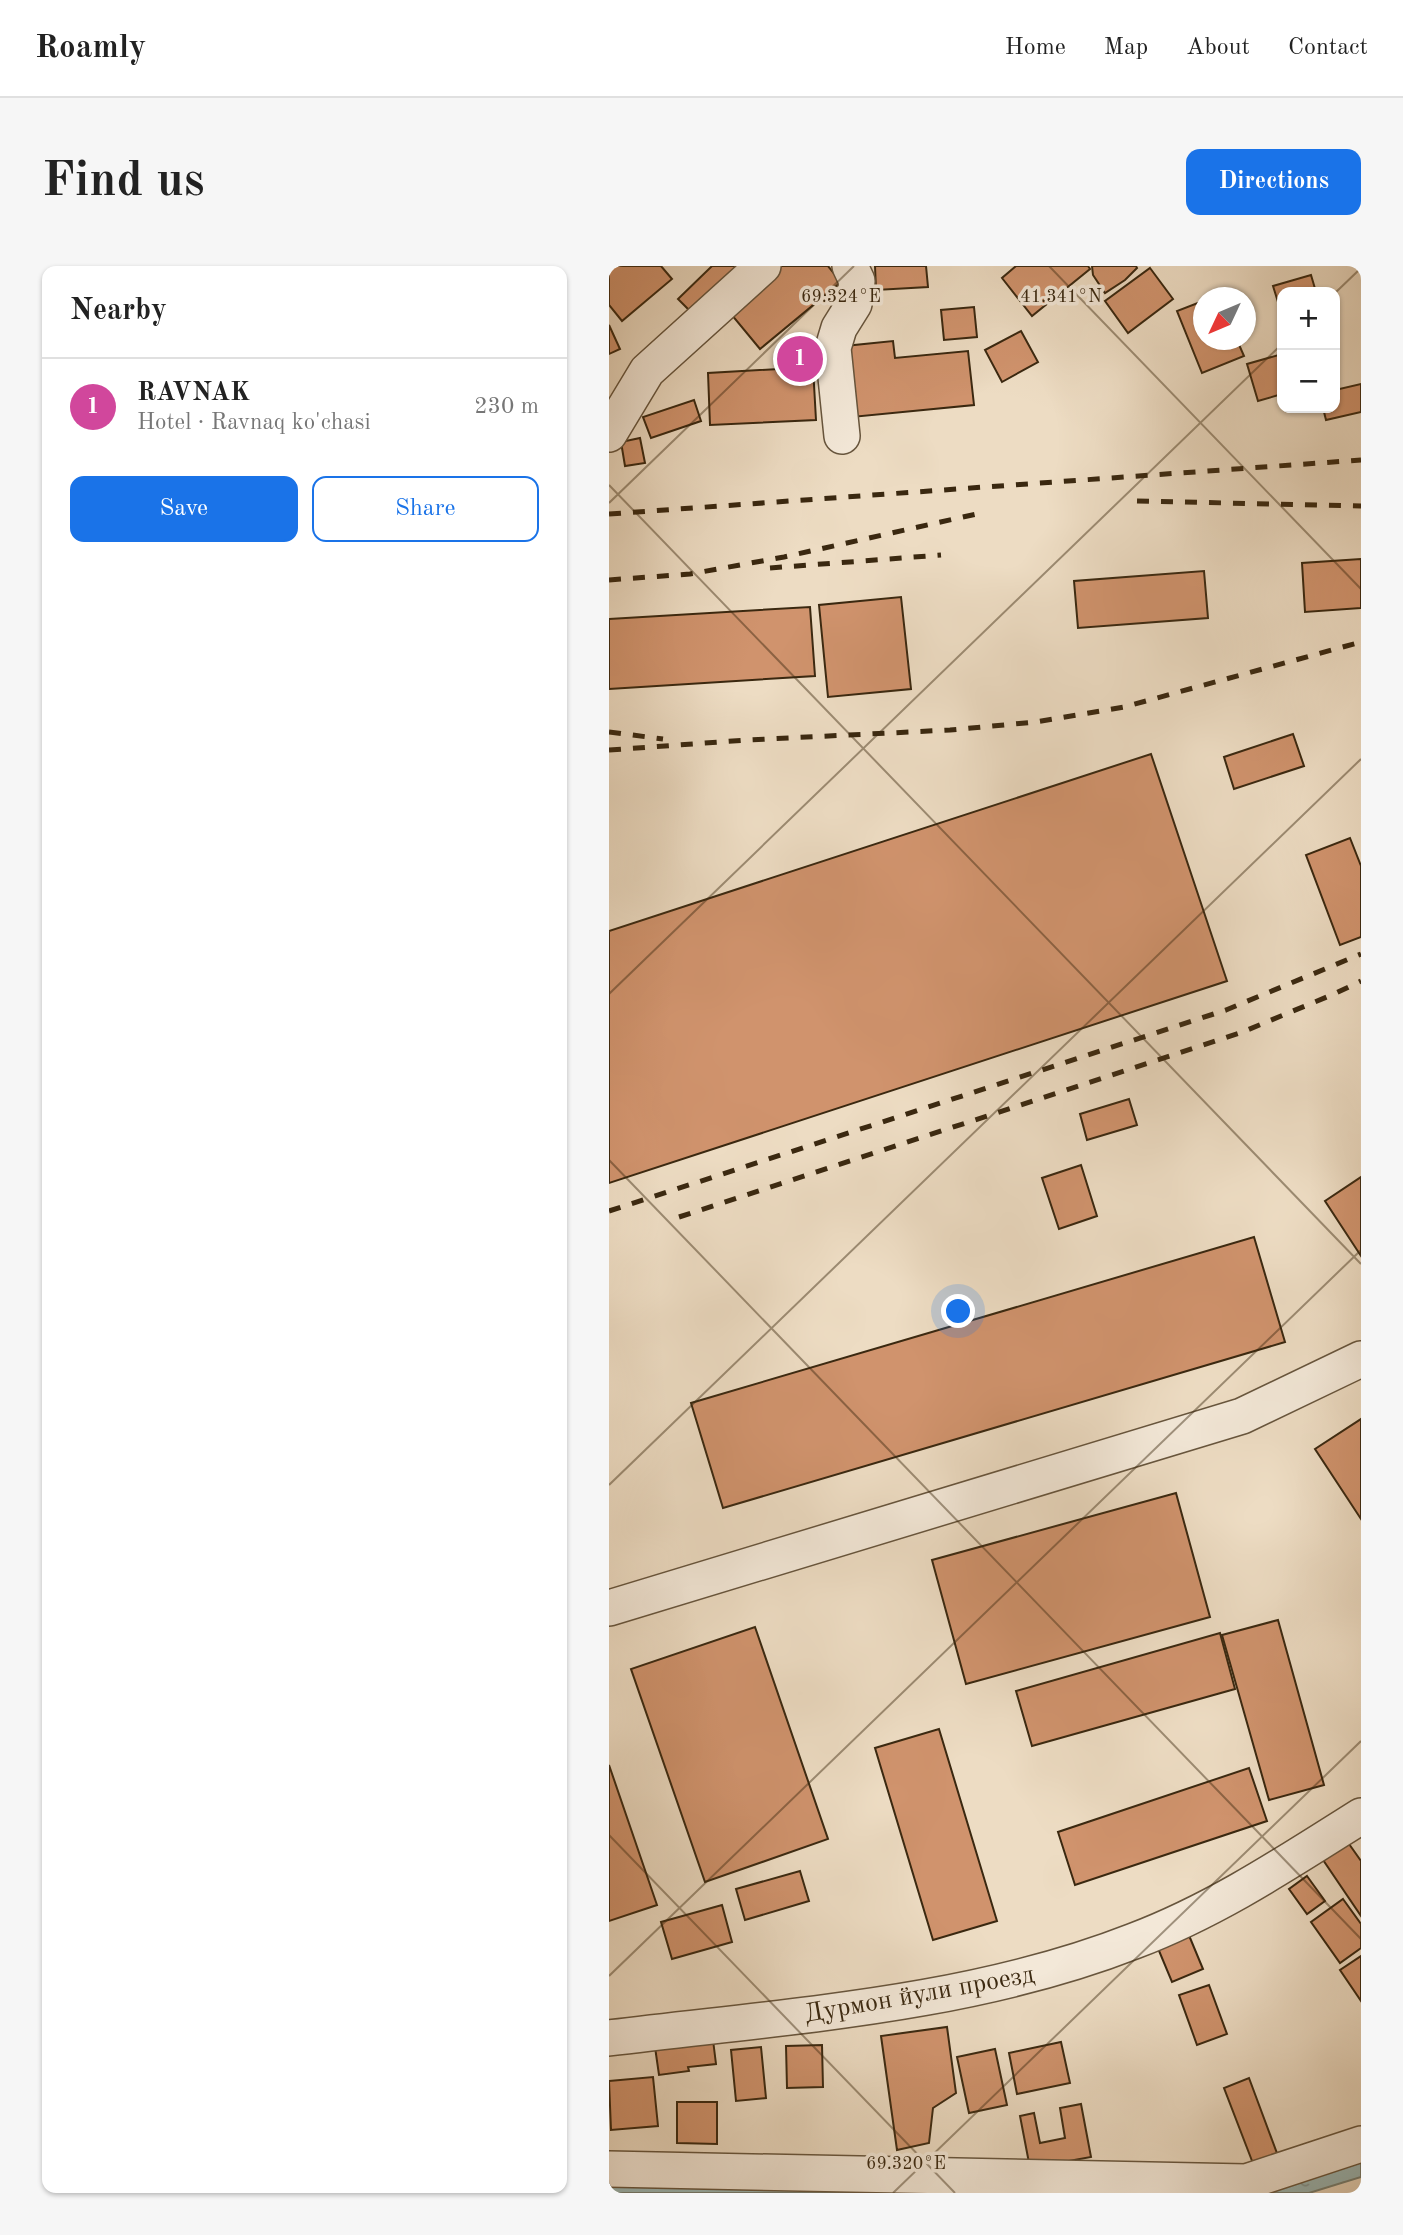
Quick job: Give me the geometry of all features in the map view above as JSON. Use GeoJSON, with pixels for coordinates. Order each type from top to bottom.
{"type":"FeatureCollection","features":[{"type":"Feature","properties":{"kind":"street"},"geometry":{"type":"LineString","coordinates":[[609,434],[647,371],[763,266]]}},
{"type":"Feature","properties":{"kind":"street"},"geometry":{"type":"LineString","coordinates":[[842,436],[832,348],[839,328],[854,304],[857,281],[851,266]]}},
{"type":"Feature","properties":{"kind":"street"},"geometry":{"type":"LineString","coordinates":[[609,1608],[1242,1416],[1361,1359]]}},
{"type":"Feature","properties":{"kind":"street","name":"Дурмон йули проезд"},"geometry":{"type":"LineString","coordinates":[[609,2038],[844,2009],[952,1992],[1041,1972],[1133,1942],[1187,1919],[1243,1890],[1361,1816]]}},
{"type":"Feature","properties":{"kind":"street"},"geometry":{"type":"LineString","coordinates":[[609,2169],[1246,2182],[1361,2144]]}},
{"type":"Feature","properties":{"kind":"water"},"geometry":{"type":"Polygon","coordinates":[[[1361,2161],[1361,2177],[1309,2193],[1257,2193],[1361,2161]]]}},
{"type":"Feature","properties":{"kind":"water"},"geometry":{"type":"Polygon","coordinates":[[[609,2184],[955,2193],[609,2193],[609,2184]]]}},
{"type":"Feature","properties":{"kind":"building"},"geometry":{"type":"Polygon","coordinates":[[[609,266],[661,266],[672,279],[622,321],[609,305],[609,266]]]}},
{"type":"Feature","properties":{"kind":"building"},"geometry":{"type":"Polygon","coordinates":[[[712,266],[748,266],[696,317],[678,299],[712,266]]]}},
{"type":"Feature","properties":{"kind":"building"},"geometry":{"type":"Polygon","coordinates":[[[776,266],[828,266],[841,282],[760,349],[726,308],[776,266]]]}},
{"type":"Feature","properties":{"kind":"building"},"geometry":{"type":"Polygon","coordinates":[[[875,266],[926,266],[928,287],[876,290],[875,266]]]}},
{"type":"Feature","properties":{"kind":"building"},"geometry":{"type":"Polygon","coordinates":[[[1016,266],[1088,266],[1090,269],[1032,316],[1002,278],[1016,266]]]}},
{"type":"Feature","properties":{"kind":"building"},"geometry":{"type":"Polygon","coordinates":[[[1092,266],[1137,268],[1105,293],[1093,275],[1092,266]]]}},
{"type":"Feature","properties":{"kind":"building"},"geometry":{"type":"Polygon","coordinates":[[[1150,268],[1173,299],[1128,333],[1105,301],[1150,268]]]}},
{"type":"Feature","properties":{"kind":"building"},"geometry":{"type":"Polygon","coordinates":[[[1311,275],[1315,287],[1277,287],[1277,299],[1273,286],[1311,275]]]}},
{"type":"Feature","properties":{"kind":"building"},"geometry":{"type":"Polygon","coordinates":[[[1193,305],[1193,350],[1241,350],[1244,356],[1202,373],[1177,311],[1193,305]]]}},
{"type":"Feature","properties":{"kind":"building"},"geometry":{"type":"Polygon","coordinates":[[[974,307],[977,337],[944,340],[941,310],[974,307]]]}},
{"type":"Feature","properties":{"kind":"building"},"geometry":{"type":"Polygon","coordinates":[[[609,325],[620,349],[609,354],[609,325]]]}},
{"type":"Feature","properties":{"kind":"building"},"geometry":{"type":"Polygon","coordinates":[[[1021,331],[1038,362],[1002,382],[985,350],[1021,331]]]}},
{"type":"Feature","properties":{"kind":"building"},"geometry":{"type":"Polygon","coordinates":[[[893,341],[895,358],[968,351],[974,405],[852,417],[845,346],[893,341]]]}},
{"type":"Feature","properties":{"kind":"building"},"geometry":{"type":"Polygon","coordinates":[[[1277,355],[1277,395],[1258,401],[1247,364],[1277,355]]]}},
{"type":"Feature","properties":{"kind":"building"},"geometry":{"type":"Polygon","coordinates":[[[813,367],[816,420],[710,425],[708,373],[813,367]]]}},
{"type":"Feature","properties":{"kind":"building"},"geometry":{"type":"Polygon","coordinates":[[[1361,384],[1361,412],[1326,420],[1324,413],[1340,413],[1340,389],[1361,384]]]}},
{"type":"Feature","properties":{"kind":"building"},"geometry":{"type":"Polygon","coordinates":[[[694,400],[701,421],[651,438],[643,417],[694,400]]]}},
{"type":"Feature","properties":{"kind":"building"},"geometry":{"type":"Polygon","coordinates":[[[640,438],[645,463],[625,466],[621,442],[640,438]]]}},
{"type":"Feature","properties":{"kind":"building"},"geometry":{"type":"Polygon","coordinates":[[[1361,559],[1361,608],[1305,612],[1302,563],[1361,559]]]}},
{"type":"Feature","properties":{"kind":"building"},"geometry":{"type":"Polygon","coordinates":[[[1204,571],[1208,618],[1078,628],[1074,581],[1204,571]]]}},
{"type":"Feature","properties":{"kind":"building"},"geometry":{"type":"Polygon","coordinates":[[[901,597],[911,689],[828,697],[819,605],[901,597]]]}},
{"type":"Feature","properties":{"kind":"building"},"geometry":{"type":"Polygon","coordinates":[[[810,607],[815,676],[609,689],[609,619],[810,607]]]}},
{"type":"Feature","properties":{"kind":"building"},"geometry":{"type":"Polygon","coordinates":[[[1293,734],[1304,766],[1234,789],[1224,757],[1293,734]]]}},
{"type":"Feature","properties":{"kind":"building"},"geometry":{"type":"Polygon","coordinates":[[[1151,754],[1227,981],[609,1183],[609,931],[1151,754]]]}},
{"type":"Feature","properties":{"kind":"building"},"geometry":{"type":"Polygon","coordinates":[[[1350,838],[1361,866],[1361,937],[1340,945],[1306,855],[1350,838]]]}},
{"type":"Feature","properties":{"kind":"building"},"geometry":{"type":"Polygon","coordinates":[[[1129,1099],[1137,1125],[1087,1140],[1080,1114],[1129,1099]]]}},
{"type":"Feature","properties":{"kind":"building"},"geometry":{"type":"Polygon","coordinates":[[[1081,1165],[1097,1216],[1059,1229],[1042,1178],[1081,1165]]]}},
{"type":"Feature","properties":{"kind":"building"},"geometry":{"type":"Polygon","coordinates":[[[1361,1177],[1361,1256],[1325,1201],[1361,1177]]]}},
{"type":"Feature","properties":{"kind":"building"},"geometry":{"type":"Polygon","coordinates":[[[1254,1237],[1285,1342],[723,1508],[691,1403],[1254,1237]]]}},
{"type":"Feature","properties":{"kind":"building"},"geometry":{"type":"Polygon","coordinates":[[[1361,1419],[1361,1519],[1315,1449],[1361,1419]]]}},
{"type":"Feature","properties":{"kind":"building"},"geometry":{"type":"Polygon","coordinates":[[[1176,1493],[1210,1617],[966,1684],[932,1560],[1176,1493]]]}},
{"type":"Feature","properties":{"kind":"building"},"geometry":{"type":"Polygon","coordinates":[[[1278,1620],[1324,1785],[1269,1800],[1222,1635],[1278,1620]]]}},
{"type":"Feature","properties":{"kind":"building"},"geometry":{"type":"Polygon","coordinates":[[[755,1627],[828,1839],[705,1882],[631,1669],[755,1627]]]}},
{"type":"Feature","properties":{"kind":"building"},"geometry":{"type":"Polygon","coordinates":[[[1220,1633],[1235,1689],[1032,1746],[1016,1691],[1220,1633]]]}},
{"type":"Feature","properties":{"kind":"building"},"geometry":{"type":"Polygon","coordinates":[[[939,1729],[997,1921],[933,1940],[875,1748],[939,1729]]]}},
{"type":"Feature","properties":{"kind":"building"},"geometry":{"type":"Polygon","coordinates":[[[609,1765],[657,1905],[609,1921],[609,1765]]]}},
{"type":"Feature","properties":{"kind":"building"},"geometry":{"type":"Polygon","coordinates":[[[1249,1768],[1267,1821],[1075,1885],[1058,1832],[1249,1768]]]}},
{"type":"Feature","properties":{"kind":"building"},"geometry":{"type":"Polygon","coordinates":[[[1342,1834],[1361,1861],[1361,1916],[1317,1851],[1342,1834]]]}},
{"type":"Feature","properties":{"kind":"building"},"geometry":{"type":"Polygon","coordinates":[[[800,1871],[809,1901],[745,1920],[736,1889],[800,1871]]]}},
{"type":"Feature","properties":{"kind":"building"},"geometry":{"type":"Polygon","coordinates":[[[1307,1876],[1325,1901],[1307,1914],[1289,1889],[1307,1876]]]}},
{"type":"Feature","properties":{"kind":"building"},"geometry":{"type":"Polygon","coordinates":[[[1343,1899],[1361,1924],[1361,1948],[1340,1963],[1311,1922],[1343,1899]]]}},
{"type":"Feature","properties":{"kind":"building"},"geometry":{"type":"Polygon","coordinates":[[[722,1905],[732,1942],[672,1959],[661,1922],[722,1905]]]}},
{"type":"Feature","properties":{"kind":"building"},"geometry":{"type":"Polygon","coordinates":[[[1188,1933],[1203,1969],[1172,1982],[1157,1946],[1188,1933]]]}},
{"type":"Feature","properties":{"kind":"building"},"geometry":{"type":"Polygon","coordinates":[[[1361,1956],[1361,2001],[1340,1970],[1361,1956]]]}},
{"type":"Feature","properties":{"kind":"building"},"geometry":{"type":"Polygon","coordinates":[[[1209,1985],[1227,2034],[1197,2045],[1179,1995],[1209,1985]]]}},
{"type":"Feature","properties":{"kind":"building"},"geometry":{"type":"Polygon","coordinates":[[[947,2027],[956,2093],[933,2108],[929,2143],[897,2150],[881,2036],[947,2027]]]}},
{"type":"Feature","properties":{"kind":"building"},"geometry":{"type":"Polygon","coordinates":[[[713,2040],[716,2064],[688,2067],[689,2071],[659,2075],[655,2047],[713,2040]]]}},
{"type":"Feature","properties":{"kind":"building"},"geometry":{"type":"Polygon","coordinates":[[[1061,2042],[1070,2083],[1017,2094],[1009,2053],[1061,2042]]]}},
{"type":"Feature","properties":{"kind":"building"},"geometry":{"type":"Polygon","coordinates":[[[822,2045],[823,2087],[787,2088],[786,2046],[822,2045]]]}},
{"type":"Feature","properties":{"kind":"building"},"geometry":{"type":"Polygon","coordinates":[[[761,2047],[766,2098],[736,2101],[731,2050],[761,2047]]]}},
{"type":"Feature","properties":{"kind":"building"},"geometry":{"type":"Polygon","coordinates":[[[995,2049],[1007,2105],[969,2113],[957,2057],[995,2049]]]}},
{"type":"Feature","properties":{"kind":"building"},"geometry":{"type":"Polygon","coordinates":[[[653,2077],[658,2126],[611,2130],[609,2081],[653,2077]]]}},
{"type":"Feature","properties":{"kind":"building"},"geometry":{"type":"Polygon","coordinates":[[[1249,2078],[1278,2156],[1254,2166],[1224,2088],[1249,2078]]]}},
{"type":"Feature","properties":{"kind":"building"},"geometry":{"type":"Polygon","coordinates":[[[677,2102],[717,2102],[717,2144],[677,2143],[677,2102]]]}},
{"type":"Feature","properties":{"kind":"building"},"geometry":{"type":"Polygon","coordinates":[[[1081,2104],[1091,2157],[1030,2168],[1020,2116],[1034,2113],[1040,2143],[1065,2138],[1060,2108],[1081,2104]]]}},
{"type":"Feature","properties":{"kind":"railway"},"geometry":{"type":"LineString","coordinates":[[609,514],[1361,460]]}},
{"type":"Feature","properties":{"kind":"railway"},"geometry":{"type":"LineString","coordinates":[[1137,501],[1361,506]]}},
{"type":"Feature","properties":{"kind":"railway"},"geometry":{"type":"LineString","coordinates":[[609,580],[690,574],[784,557],[981,513]]}},
{"type":"Feature","properties":{"kind":"railway"},"geometry":{"type":"LineString","coordinates":[[770,568],[941,555]]}},
{"type":"Feature","properties":{"kind":"railway"},"geometry":{"type":"LineString","coordinates":[[609,750],[950,730],[1035,722],[1124,707],[1361,642]]}},
{"type":"Feature","properties":{"kind":"railway"},"geometry":{"type":"LineString","coordinates":[[609,732],[663,739]]}},
{"type":"Feature","properties":{"kind":"railway"},"geometry":{"type":"LineString","coordinates":[[609,1211],[1226,1010],[1361,954]]}},
{"type":"Feature","properties":{"kind":"railway"},"geometry":{"type":"LineString","coordinates":[[679,1217],[1240,1033],[1361,981]]}},
{"type":"Feature","properties":{"kind":"place","name":"RAVNAK"},"geometry":{"type":"Point","coordinates":[800,359]}}]}
